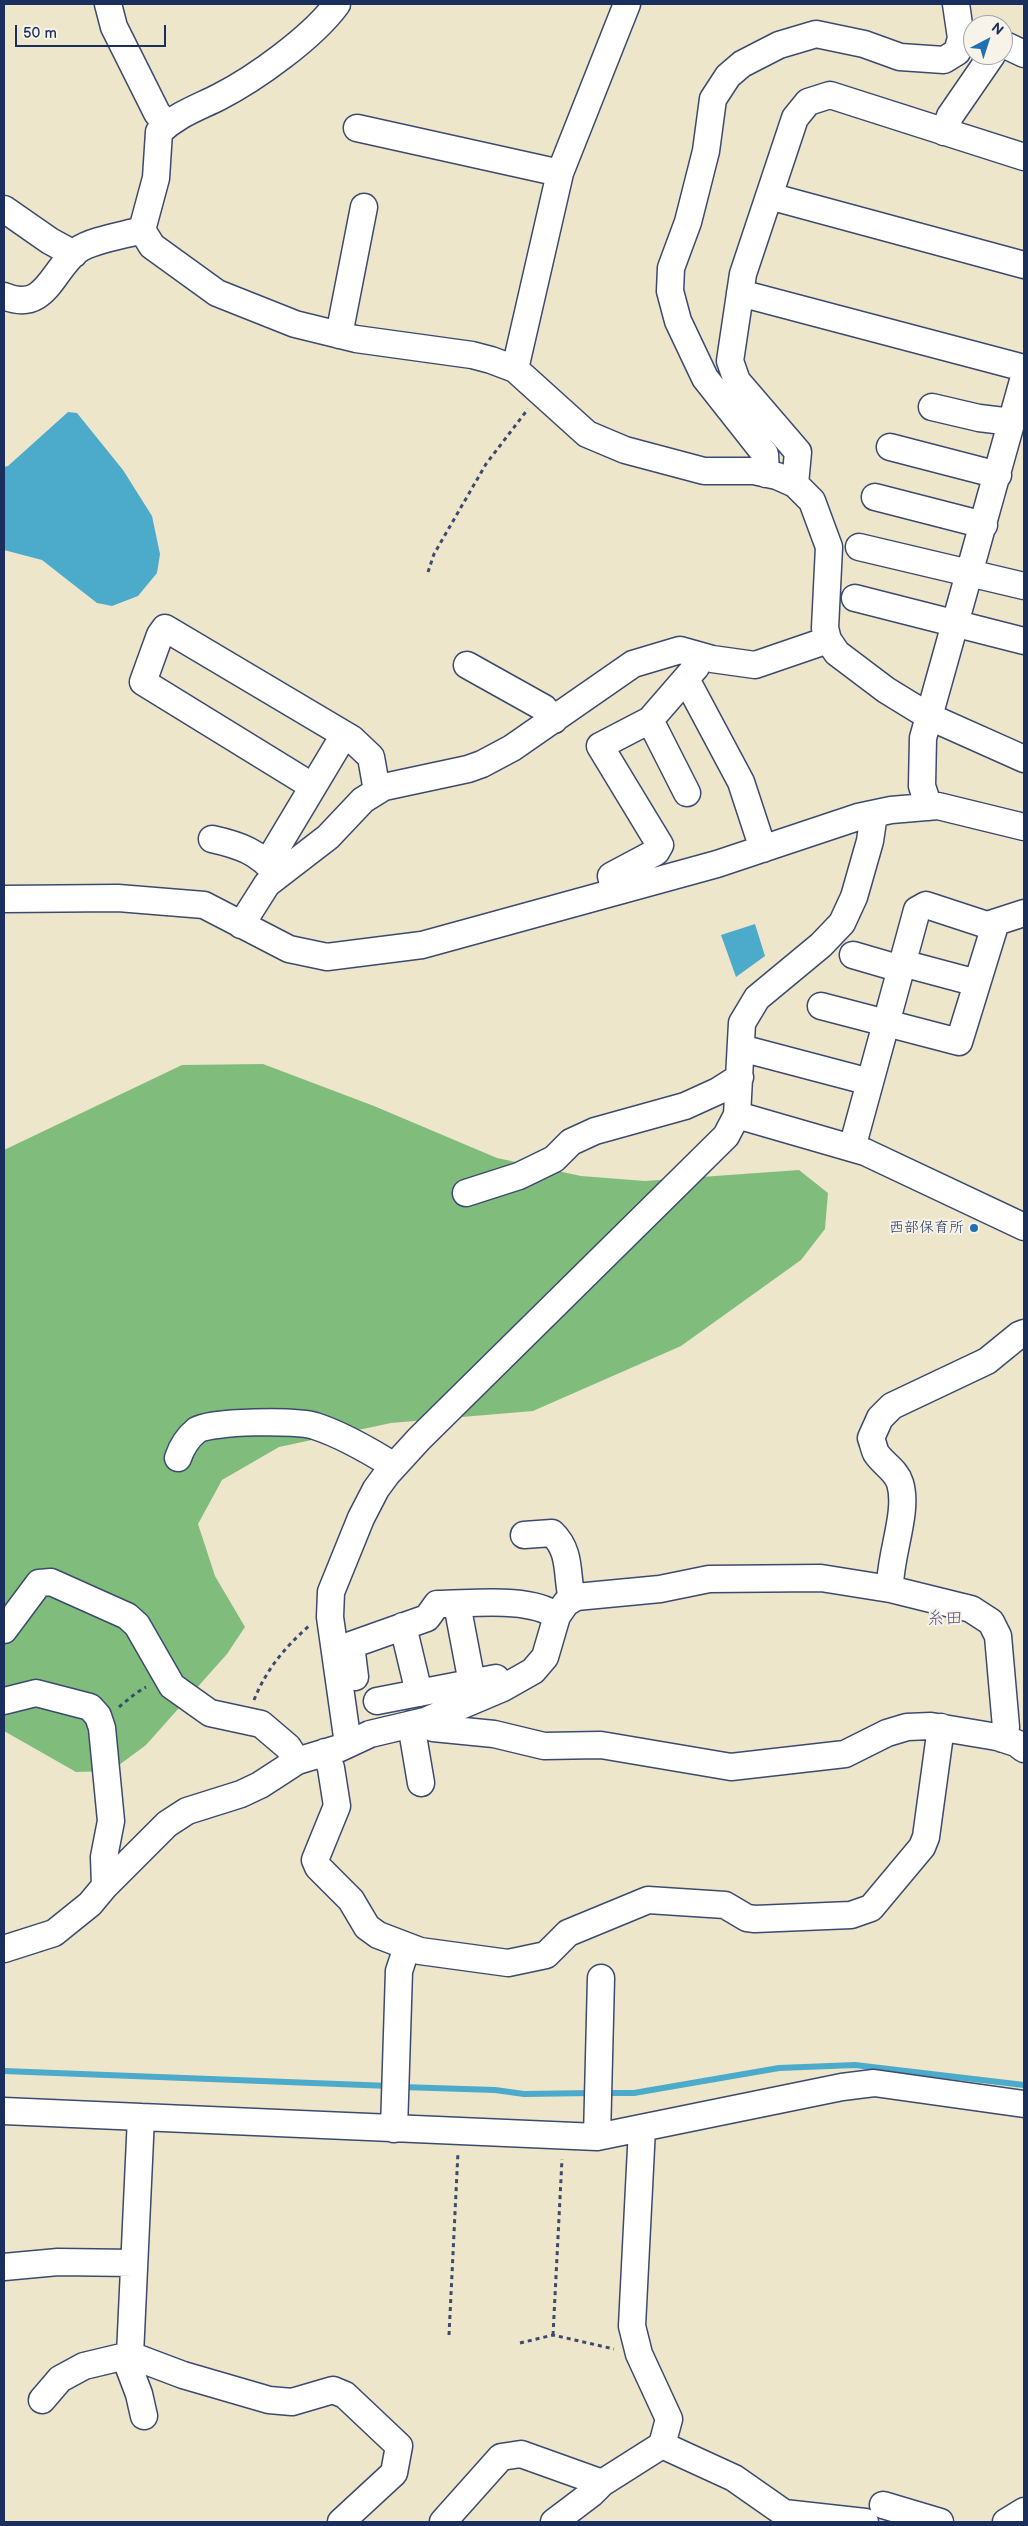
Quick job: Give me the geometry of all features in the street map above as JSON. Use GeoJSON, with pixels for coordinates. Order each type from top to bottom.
{"type":"FeatureCollection","features":[{"type":"Feature","properties":{"kind":"street"},"geometry":{"type":"LineString","coordinates":[[108,4],[114,27],[157,114],[167,124]]}},
{"type":"Feature","properties":{"kind":"street"},"geometry":{"type":"LineString","coordinates":[[337,4],[304,37],[262,70],[220,96],[173,118],[160,132],[156,178],[142,230],[152,246],[217,293],[295,324],[339,335],[472,356],[491,360],[515,369],[587,434],[625,450],[704,471],[754,471],[795,484],[812,501],[829,547],[825,628],[828,640],[837,652],[886,690],[930,717],[1024,759]]}},
{"type":"Feature","properties":{"kind":"street"},"geometry":{"type":"LineString","coordinates":[[515,369],[560,174],[627,4]]}},
{"type":"Feature","properties":{"kind":"street"},"geometry":{"type":"LineString","coordinates":[[766,474],[765,454],[705,378],[678,322],[670,291],[671,268],[690,214],[706,151],[713,99],[728,76],[742,64],[779,45],[816,34],[864,44],[900,57],[944,60],[957,52],[961,38],[956,4]]}},
{"type":"Feature","properties":{"kind":"street"},"geometry":{"type":"LineString","coordinates":[[944,132],[950,116],[985,65]]}},
{"type":"Feature","properties":{"kind":"street"},"geometry":{"type":"LineString","coordinates":[[795,484],[798,452],[737,381],[730,361],[743,274],[795,118],[808,102],[830,95],[1024,157]]}},
{"type":"Feature","properties":{"kind":"street"},"geometry":{"type":"LineString","coordinates":[[357,128],[560,174]]}},
{"type":"Feature","properties":{"kind":"street"},"geometry":{"type":"LineString","coordinates":[[769,196],[1024,265]]}},
{"type":"Feature","properties":{"kind":"street"},"geometry":{"type":"LineString","coordinates":[[339,335],[364,207]]}},
{"type":"Feature","properties":{"kind":"street"},"geometry":{"type":"LineString","coordinates":[[4,209],[50,241],[74,254]]}},
{"type":"Feature","properties":{"kind":"street"},"geometry":{"type":"LineString","coordinates":[[4,296],[16,302],[34,298],[47,286],[74,254],[86,246],[142,230]]}},
{"type":"Feature","properties":{"kind":"street"},"geometry":{"type":"LineString","coordinates":[[740,293],[1024,377],[971,573],[923,738],[922,786],[929,807]]}},
{"type":"Feature","properties":{"kind":"street"},"geometry":{"type":"LineString","coordinates":[[932,407],[979,418],[1012,422]]}},
{"type":"Feature","properties":{"kind":"street"},"geometry":{"type":"LineString","coordinates":[[890,447],[998,475]]}},
{"type":"Feature","properties":{"kind":"street"},"geometry":{"type":"LineString","coordinates":[[875,497],[984,525]]}},
{"type":"Feature","properties":{"kind":"street"},"geometry":{"type":"LineString","coordinates":[[859,547],[1024,586]]}},
{"type":"Feature","properties":{"kind":"street"},"geometry":{"type":"LineString","coordinates":[[855,598],[1024,642]]}},
{"type":"Feature","properties":{"kind":"street"},"geometry":{"type":"LineString","coordinates":[[312,786],[143,682],[160,634],[165,628],[352,739],[371,757],[377,792]]}},
{"type":"Feature","properties":{"kind":"street"},"geometry":{"type":"LineString","coordinates":[[273,869],[328,837],[363,800],[384,787],[475,767],[512,748],[633,664],[680,650],[700,656],[755,665],[828,640]]}},
{"type":"Feature","properties":{"kind":"street"},"geometry":{"type":"LineString","coordinates":[[615,892],[610,876],[656,852],[660,845],[600,746],[650,720],[696,667],[700,656]]}},
{"type":"Feature","properties":{"kind":"street"},"geometry":{"type":"LineString","coordinates":[[467,665],[544,708],[554,720]]}},
{"type":"Feature","properties":{"kind":"street"},"geometry":{"type":"LineString","coordinates":[[686,679],[740,782],[763,849]]}},
{"type":"Feature","properties":{"kind":"street"},"geometry":{"type":"LineString","coordinates":[[650,720],[687,793]]}},
{"type":"Feature","properties":{"kind":"street"},"geometry":{"type":"LineString","coordinates":[[241,925],[267,884],[312,786],[344,735]]}},
{"type":"Feature","properties":{"kind":"street"},"geometry":{"type":"LineString","coordinates":[[4,899],[118,898],[204,906],[290,949],[327,957],[422,945],[718,864],[858,817],[874,814],[938,806],[1024,827]]}},
{"type":"Feature","properties":{"kind":"street"},"geometry":{"type":"LineString","coordinates":[[345,1745],[330,1608],[331,1592],[361,1518],[376,1489],[394,1466],[726,1136],[736,1116],[742,1023],[757,998],[821,945],[842,923],[854,897],[870,841],[874,814]]}},
{"type":"Feature","properties":{"kind":"street"},"geometry":{"type":"LineString","coordinates":[[212,839],[239,845],[273,869]]}},
{"type":"Feature","properties":{"kind":"street"},"geometry":{"type":"LineString","coordinates":[[852,1148],[917,910],[926,905],[987,925],[1024,913]]}},
{"type":"Feature","properties":{"kind":"street"},"geometry":{"type":"LineString","coordinates":[[821,1006],[959,1042],[996,922]]}},
{"type":"Feature","properties":{"kind":"street"},"geometry":{"type":"LineString","coordinates":[[853,955],[977,983]]}},
{"type":"Feature","properties":{"kind":"street"},"geometry":{"type":"LineString","coordinates":[[741,1048],[870,1082]]}},
{"type":"Feature","properties":{"kind":"street"},"geometry":{"type":"LineString","coordinates":[[466,1193],[519,1176],[554,1159],[571,1142],[595,1131],[685,1106],[718,1091],[740,1077]]}},
{"type":"Feature","properties":{"kind":"street"},"geometry":{"type":"LineString","coordinates":[[736,1116],[852,1148],[892,1164],[1024,1227]]}},
{"type":"Feature","properties":{"kind":"street"},"geometry":{"type":"LineString","coordinates":[[890,1589],[889,1574],[902,1500],[900,1482],[891,1467],[876,1453],[872,1438],[880,1418],[892,1406],[987,1361],[1024,1333]]}},
{"type":"Feature","properties":{"kind":"street"},"geometry":{"type":"LineString","coordinates":[[178,1458],[184,1443],[199,1429],[219,1424],[292,1423],[314,1426],[374,1454],[394,1466]]}},
{"type":"Feature","properties":{"kind":"street"},"geometry":{"type":"LineString","coordinates":[[4,1949],[54,1933],[90,1904],[105,1886],[167,1824],[187,1811],[241,1794],[260,1785],[297,1761],[345,1745],[370,1734],[418,1723],[516,1681],[533,1671],[545,1657],[564,1607],[568,1585],[567,1556],[552,1533],[524,1535]]}},
{"type":"Feature","properties":{"kind":"street"},"geometry":{"type":"LineString","coordinates":[[941,1727],[926,1837],[922,1846],[871,1908],[851,1915],[755,1920],[747,1918],[726,1905],[648,1900],[568,1933],[546,1955],[508,1963],[420,1951],[378,1935],[366,1927],[351,1900],[318,1867],[315,1860],[337,1806],[331,1768],[345,1745],[351,1645],[427,1618],[437,1604],[531,1604],[546,1608],[564,1607],[709,1579],[821,1578],[890,1589],[971,1609],[991,1622],[998,1636],[1006,1727],[1014,1744]]}},
{"type":"Feature","properties":{"kind":"street"},"geometry":{"type":"LineString","coordinates":[[4,1630],[39,1583],[51,1582],[127,1616],[137,1625],[171,1684],[210,1713],[261,1724],[288,1747],[297,1761]]}},
{"type":"Feature","properties":{"kind":"street"},"geometry":{"type":"LineString","coordinates":[[457,1604],[472,1683]]}},
{"type":"Feature","properties":{"kind":"street"},"geometry":{"type":"LineString","coordinates":[[403,1626],[419,1693]]}},
{"type":"Feature","properties":{"kind":"street"},"geometry":{"type":"LineString","coordinates":[[378,1701],[511,1675],[516,1681]]}},
{"type":"Feature","properties":{"kind":"street"},"geometry":{"type":"LineString","coordinates":[[4,1701],[36,1693],[90,1707],[98,1716],[101,1724],[111,1821],[104,1857],[105,1886]]}},
{"type":"Feature","properties":{"kind":"street"},"geometry":{"type":"LineString","coordinates":[[418,1723],[433,1728],[494,1734],[544,1746],[601,1745],[731,1767],[845,1754],[887,1733],[907,1726],[941,1727],[1014,1744]]}},
{"type":"Feature","properties":{"kind":"street"},"geometry":{"type":"LineString","coordinates":[[418,1723],[421,1783]]}},
{"type":"Feature","properties":{"kind":"street"},"geometry":{"type":"LineString","coordinates":[[394,2129],[399,1970],[407,1947]]}},
{"type":"Feature","properties":{"kind":"street"},"geometry":{"type":"LineString","coordinates":[[597,2137],[601,1978]]}},
{"type":"Feature","properties":{"kind":"street"},"geometry":{"type":"LineString","coordinates":[[4,2111],[597,2137],[842,2087],[874,2083],[1024,2104]]}},
{"type":"Feature","properties":{"kind":"street"},"geometry":{"type":"LineString","coordinates":[[141,2117],[134,2263],[127,2356],[144,2416]]}},
{"type":"Feature","properties":{"kind":"street"},"geometry":{"type":"LineString","coordinates":[[554,2522],[591,2494],[602,2483],[662,2445],[669,2419],[639,2354],[632,2326],[642,2128]]}},
{"type":"Feature","properties":{"kind":"street"},"geometry":{"type":"LineString","coordinates":[[4,2267],[58,2262],[134,2263]]}},
{"type":"Feature","properties":{"kind":"street"},"geometry":{"type":"LineString","coordinates":[[42,2400],[60,2379],[84,2366],[127,2356],[183,2375],[269,2400],[292,2402],[333,2390],[345,2395],[399,2446],[394,2473],[341,2522]]}},
{"type":"Feature","properties":{"kind":"street"},"geometry":{"type":"LineString","coordinates":[[662,2445],[734,2478],[785,2517],[874,2514],[940,2522]]}},
{"type":"Feature","properties":{"kind":"street"},"geometry":{"type":"LineString","coordinates":[[443,2522],[501,2457],[521,2454],[602,2483]]}},
{"type":"Feature","properties":{"kind":"street"},"geometry":{"type":"LineString","coordinates":[[1006,2522],[1024,2511]]}},
{"type":"Feature","properties":{"kind":"path"},"geometry":{"type":"LineString","coordinates":[[428,572],[434,554],[486,464],[540,392]]}},
{"type":"Feature","properties":{"kind":"path"},"geometry":{"type":"LineString","coordinates":[[250,1722],[253,1703],[263,1679],[288,1644],[330,1608]]}},
{"type":"Feature","properties":{"kind":"path"},"geometry":{"type":"LineString","coordinates":[[101,1724],[144,1688],[171,1684]]}},
{"type":"Feature","properties":{"kind":"path"},"geometry":{"type":"LineString","coordinates":[[450,2335],[459,2131]]}},
{"type":"Feature","properties":{"kind":"path"},"geometry":{"type":"LineString","coordinates":[[553,2335],[563,2136]]}},
{"type":"Feature","properties":{"kind":"path"},"geometry":{"type":"LineString","coordinates":[[520,2343],[553,2335],[639,2354]]}},
{"type":"Feature","properties":{"kind":"green space"},"geometry":{"type":"Polygon","coordinates":[[[263,1064],[374,1106],[497,1158],[581,1176],[645,1181],[799,1170],[828,1193],[825,1229],[801,1260],[681,1346],[533,1411],[391,1423],[279,1447],[222,1480],[198,1524],[215,1576],[245,1627],[227,1654],[146,1745],[111,1771],[76,1772],[4,1731],[4,1150],[182,1065],[263,1064]]]}},
{"type":"Feature","properties":{"kind":"water"},"geometry":{"type":"Polygon","coordinates":[[[68,412],[77,413],[123,470],[152,516],[160,554],[157,573],[138,596],[112,606],[97,603],[42,560],[4,550],[4,467],[8,466],[68,412]]]}},
{"type":"Feature","properties":{"kind":"water"},"geometry":{"type":"Polygon","coordinates":[[[755,924],[765,956],[736,977],[721,935],[755,924]]]}},
{"type":"Feature","properties":{"kind":"waterway"},"geometry":{"type":"LineString","coordinates":[[604,2093],[634,2093],[779,2068],[855,2065],[1024,2085]]}},
{"type":"Feature","properties":{"kind":"waterway"},"geometry":{"type":"LineString","coordinates":[[4,2071],[390,2086]]}},
{"type":"Feature","properties":{"kind":"waterway"},"geometry":{"type":"LineString","coordinates":[[402,2087],[495,2090],[524,2094],[592,2093]]}},
{"type":"Feature","properties":{"kind":"place","name":"西部保育所"},"geometry":{"type":"Point","coordinates":[974,1228]}},
{"type":"Feature","properties":{"kind":"district","name":"糸田"},"geometry":{"type":"Point","coordinates":[945,1619]}}]}
